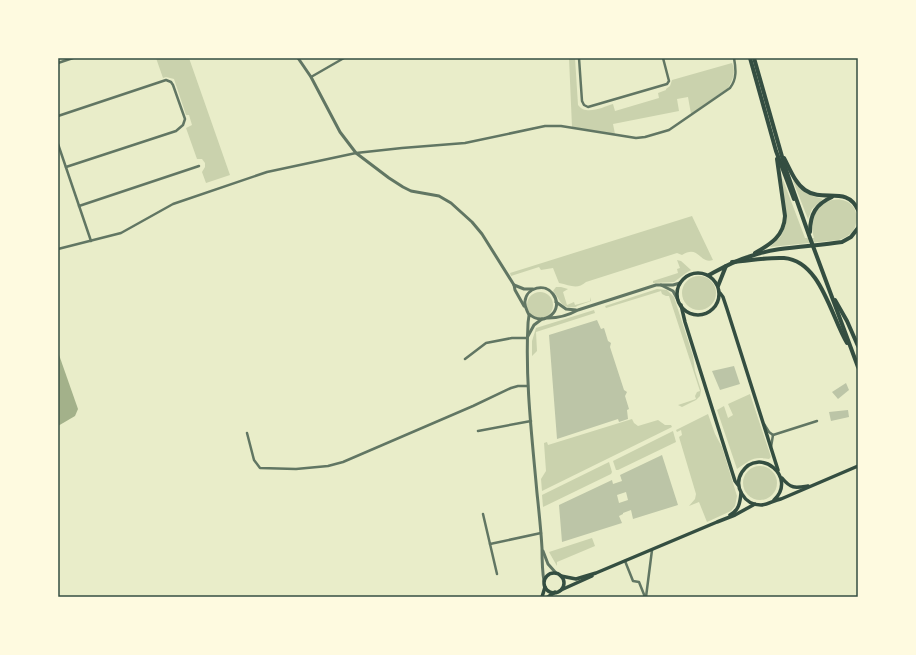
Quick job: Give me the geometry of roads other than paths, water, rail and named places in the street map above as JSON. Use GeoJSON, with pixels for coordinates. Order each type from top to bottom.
{"type":"FeatureCollection","features":[{"type":"Feature","properties":{"kind":"main road"},"geometry":{"type":"LineString","coordinates":[[750,58],[778,150],[858,367]]}},
{"type":"Feature","properties":{"kind":"main road"},"geometry":{"type":"LineString","coordinates":[[749,256],[777,238],[784,226],[784,206],[778,150],[754,58]]}},
{"type":"Feature","properties":{"kind":"main road"},"geometry":{"type":"LineString","coordinates":[[778,150],[802,188],[815,195],[835,195],[848,198],[855,204],[858,210]]}},
{"type":"Feature","properties":{"kind":"main road"},"geometry":{"type":"LineString","coordinates":[[810,238],[810,222],[813,211],[822,202],[835,195]]}},
{"type":"Feature","properties":{"kind":"main road"},"geometry":{"type":"LineString","coordinates":[[709,275],[732,262],[749,256],[782,249],[842,242],[851,238],[858,228]]}},
{"type":"Feature","properties":{"kind":"main road"},"geometry":{"type":"LineString","coordinates":[[732,262],[784,258],[803,265],[812,274],[819,285],[843,335],[852,350]]}},
{"type":"Feature","properties":{"kind":"main road"},"geometry":{"type":"LineString","coordinates":[[718,286],[726,266]]}},
{"type":"Feature","properties":{"kind":"main road"},"geometry":{"type":"LineString","coordinates":[[720,293],[715,307],[706,313],[699,315],[692,314],[686,310],[678,300],[680,283],[687,276],[693,273],[700,273],[709,275],[714,280],[727,308],[779,473],[788,485],[794,487],[813,485]]}},
{"type":"Feature","properties":{"kind":"main road"},"geometry":{"type":"LineString","coordinates":[[830,292],[847,321],[858,346]]}},
{"type":"Feature","properties":{"kind":"main road"},"geometry":{"type":"LineString","coordinates":[[681,305],[735,481],[739,486]]}},
{"type":"Feature","properties":{"kind":"main road"},"geometry":{"type":"LineString","coordinates":[[779,473],[773,466],[761,462],[752,464],[746,468],[742,472],[739,479],[739,486],[746,500],[755,504],[765,504],[781,499],[858,466]]}},
{"type":"Feature","properties":{"kind":"main road"},"geometry":{"type":"LineString","coordinates":[[774,500],[780,491],[782,484],[781,477]]}},
{"type":"Feature","properties":{"kind":"main road"},"geometry":{"type":"LineString","coordinates":[[542,597],[545,587],[544,581],[548,575],[556,573],[562,576],[576,578],[596,573],[723,519],[733,514],[737,508],[740,502],[741,492]]}},
{"type":"Feature","properties":{"kind":"main road"},"geometry":{"type":"LineString","coordinates":[[723,519],[738,514],[755,504]]}},
{"type":"Feature","properties":{"kind":"main road"},"geometry":{"type":"LineString","coordinates":[[548,597],[591,577],[596,573]]}},
{"type":"Feature","properties":{"kind":"main road"},"geometry":{"type":"LineString","coordinates":[[561,590],[564,583],[562,576]]}},
{"type":"Feature","properties":{"kind":"main road"},"geometry":{"type":"LineString","coordinates":[[545,587],[550,592],[556,592]]}},
{"type":"Feature","properties":{"kind":"street"},"geometry":{"type":"LineString","coordinates":[[58,63],[73,58]]}},
{"type":"Feature","properties":{"kind":"street"},"geometry":{"type":"LineString","coordinates":[[298,58],[311,77],[340,132],[356,153],[388,178],[403,187],[412,191],[439,196],[451,203],[472,222],[482,234],[514,285],[515,290],[529,314],[535,318],[556,318],[660,285],[673,285],[680,283]]}},
{"type":"Feature","properties":{"kind":"street"},"geometry":{"type":"LineString","coordinates":[[311,77],[344,58]]}},
{"type":"Feature","properties":{"kind":"street"},"geometry":{"type":"LineString","coordinates":[[579,58],[582,101],[584,105],[588,107],[667,84],[669,81],[663,58]]}},
{"type":"Feature","properties":{"kind":"street"},"geometry":{"type":"LineString","coordinates":[[58,249],[121,233],[168,207],[256,176],[285,167],[356,153],[459,144],[545,126],[561,126],[636,138],[666,132],[730,88],[735,78],[736,68],[734,58]]}},
{"type":"Feature","properties":{"kind":"street"},"geometry":{"type":"LineString","coordinates":[[58,116],[161,81],[168,81],[174,85],[185,119],[182,127],[174,131],[66,167]]}},
{"type":"Feature","properties":{"kind":"street"},"geometry":{"type":"LineString","coordinates":[[58,144],[60,154],[66,167],[91,241]]}},
{"type":"Feature","properties":{"kind":"street"},"geometry":{"type":"LineString","coordinates":[[79,206],[199,166]]}},
{"type":"Feature","properties":{"kind":"street"},"geometry":{"type":"LineString","coordinates":[[514,285],[524,289],[533,290],[541,288],[548,290],[554,295],[556,301],[554,312],[546,318]]}},
{"type":"Feature","properties":{"kind":"street"},"geometry":{"type":"LineString","coordinates":[[660,285],[670,289],[678,300]]}},
{"type":"Feature","properties":{"kind":"street"},"geometry":{"type":"LineString","coordinates":[[525,307],[526,298],[533,290]]}},
{"type":"Feature","properties":{"kind":"street"},"geometry":{"type":"LineString","coordinates":[[556,301],[566,309],[578,310]]}},
{"type":"Feature","properties":{"kind":"street"},"geometry":{"type":"LineString","coordinates":[[529,314],[526,352],[544,581]]}},
{"type":"Feature","properties":{"kind":"street"},"geometry":{"type":"LineString","coordinates":[[527,338],[532,327],[542,319]]}},
{"type":"Feature","properties":{"kind":"street"},"geometry":{"type":"LineString","coordinates":[[465,359],[486,343],[512,338],[527,338]]}},
{"type":"Feature","properties":{"kind":"street"},"geometry":{"type":"LineString","coordinates":[[247,433],[254,460],[260,468],[296,469],[328,466],[344,462],[511,388],[518,386],[529,386]]}},
{"type":"Feature","properties":{"kind":"street"},"geometry":{"type":"LineString","coordinates":[[478,431],[532,420]]}},
{"type":"Feature","properties":{"kind":"street"},"geometry":{"type":"LineString","coordinates":[[773,435],[817,421]]}},
{"type":"Feature","properties":{"kind":"street"},"geometry":{"type":"LineString","coordinates":[[763,423],[773,435]]}},
{"type":"Feature","properties":{"kind":"street"},"geometry":{"type":"LineString","coordinates":[[771,447],[773,435]]}},
{"type":"Feature","properties":{"kind":"street"},"geometry":{"type":"LineString","coordinates":[[483,514],[498,574]]}},
{"type":"Feature","properties":{"kind":"street"},"geometry":{"type":"LineString","coordinates":[[490,544],[540,533]]}},
{"type":"Feature","properties":{"kind":"street"},"geometry":{"type":"LineString","coordinates":[[542,549],[548,564],[556,573]]}},
{"type":"Feature","properties":{"kind":"street"},"geometry":{"type":"LineString","coordinates":[[645,597],[652,549]]}},
{"type":"Feature","properties":{"kind":"street"},"geometry":{"type":"LineString","coordinates":[[625,561],[633,581],[639,582],[645,597]]}}]}
